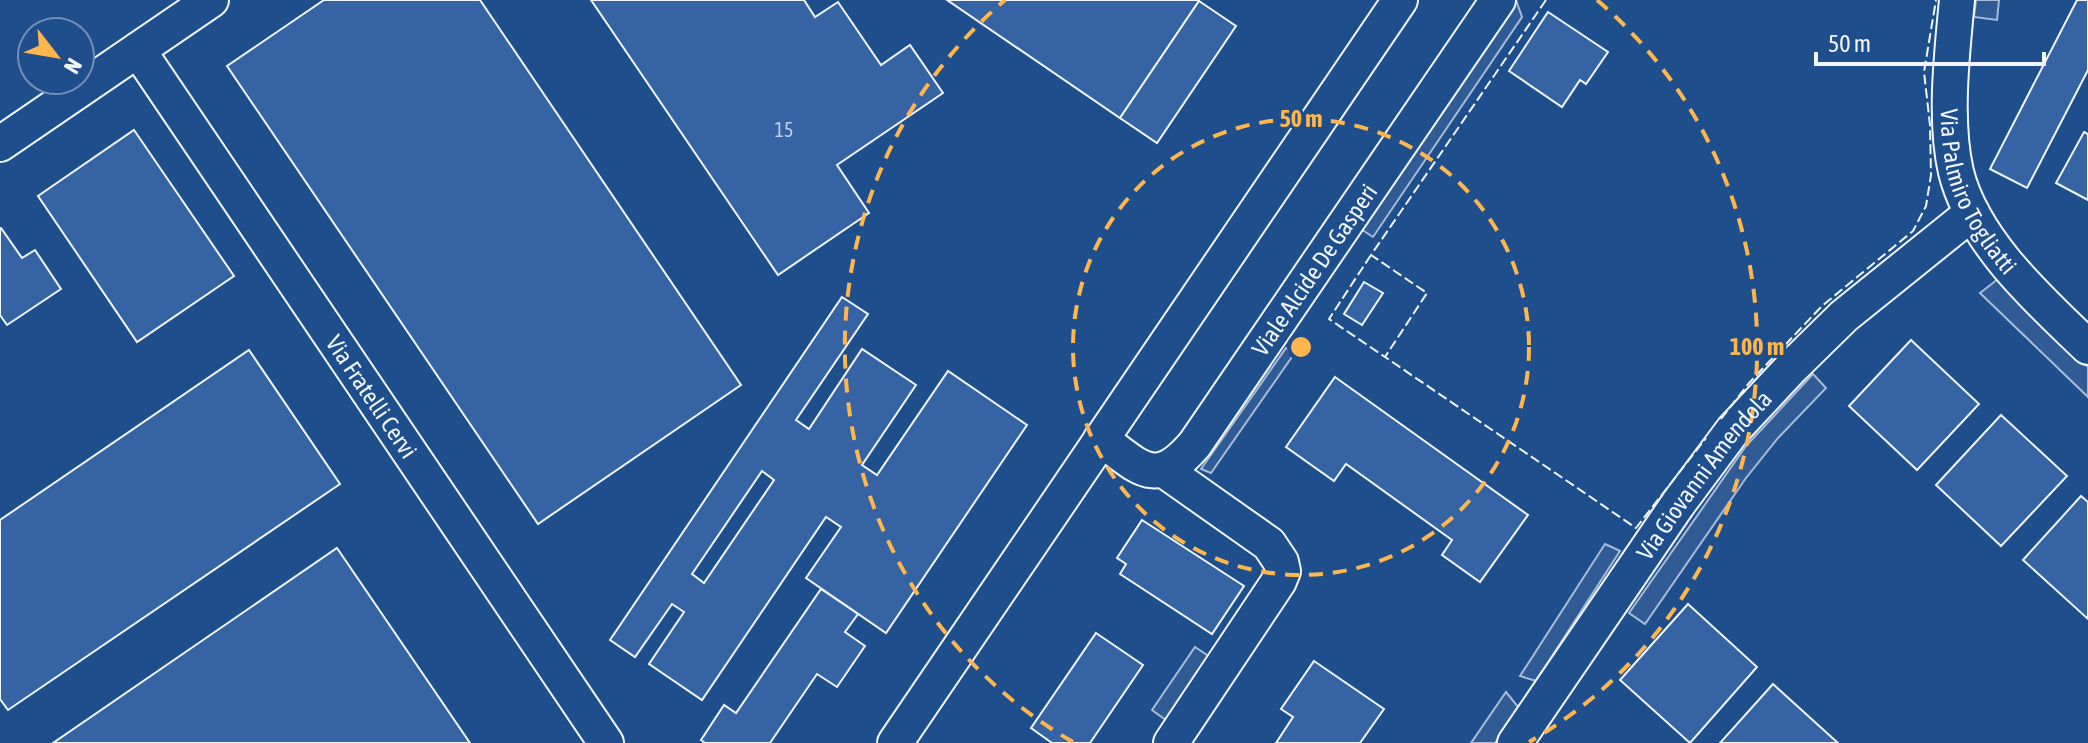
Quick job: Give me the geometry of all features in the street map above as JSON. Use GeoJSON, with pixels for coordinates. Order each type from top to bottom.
{"type":"FeatureCollection","features":[{"type":"Feature","properties":{"kind":"street"},"geometry":{"type":"LineString","coordinates":[[0,144],[211,0]]}},
{"type":"Feature","properties":{"kind":"street"},"geometry":{"type":"LineString","coordinates":[[895,743],[1400,0]]}},
{"type":"Feature","properties":{"kind":"street","name":"Viale Alcide De Gasperi"},"geometry":{"type":"LineString","coordinates":[[1164,470],[1183,458],[1195,444],[1498,0]]}},
{"type":"Feature","properties":{"kind":"street","name":"Via Palmiro Togliatti"},"geometry":{"type":"LineString","coordinates":[[1957,0],[1951,63],[1950,131],[1956,173],[1972,213],[2005,262],[2088,347]]}},
{"type":"Feature","properties":{"kind":"street","name":"Via Fratelli Cervi"},"geometry":{"type":"LineString","coordinates":[[138,50],[606,743]]}},
{"type":"Feature","properties":{"kind":"street","name":"Via Giovanni Amendola"},"geometry":{"type":"LineString","coordinates":[[1515,743],[1678,504],[1733,430],[1844,316],[1972,213]]}},
{"type":"Feature","properties":{"kind":"street"},"geometry":{"type":"LineString","coordinates":[[1101,439],[1140,468],[1164,470],[1269,544],[1281,562],[1283,571],[1279,581],[1171,743]]}},
{"type":"Feature","properties":{"kind":"shaded area"},"geometry":{"type":"Polygon","coordinates":[[[1507,0],[1516,0],[1522,17],[1373,237],[1353,224],[1507,0]]]}},
{"type":"Feature","properties":{"kind":"shaded area"},"geometry":{"type":"Polygon","coordinates":[[[1976,0],[1999,0],[1997,20],[1974,17],[1976,0]]]}},
{"type":"Feature","properties":{"kind":"shaded area"},"geometry":{"type":"Polygon","coordinates":[[[1998,279],[2088,367],[2088,397],[1980,293],[1998,279]]]}},
{"type":"Feature","properties":{"kind":"shaded area"},"geometry":{"type":"Polygon","coordinates":[[[1286,348],[1294,354],[1211,473],[1201,469],[1286,348]]]}},
{"type":"Feature","properties":{"kind":"shaded area"},"geometry":{"type":"Polygon","coordinates":[[[1813,374],[1826,388],[1778,438],[1746,478],[1645,624],[1629,613],[1746,446],[1813,374]]]}},
{"type":"Feature","properties":{"kind":"shaded area"},"geometry":{"type":"Polygon","coordinates":[[[1605,544],[1620,551],[1536,681],[1520,676],[1605,544]]]}},
{"type":"Feature","properties":{"kind":"shaded area"},"geometry":{"type":"Polygon","coordinates":[[[1195,647],[1213,659],[1170,723],[1152,710],[1195,647]]]}},
{"type":"Feature","properties":{"kind":"shaded area"},"geometry":{"type":"Polygon","coordinates":[[[1506,692],[1519,708],[1495,743],[1471,743],[1506,692]]]}},
{"type":"Feature","properties":{"kind":"building"},"geometry":{"type":"Polygon","coordinates":[[[324,0],[480,0],[741,385],[538,524],[227,66],[324,0]]]}},
{"type":"Feature","properties":{"kind":"building"},"geometry":{"type":"Polygon","coordinates":[[[591,0],[804,0],[815,17],[838,2],[881,65],[910,45],[943,93],[837,165],[869,213],[778,275],[591,0]]]}},
{"type":"Feature","properties":{"kind":"building"},"geometry":{"type":"Polygon","coordinates":[[[947,0],[1198,0],[1199,1],[1120,118],[947,0]]]}},
{"type":"Feature","properties":{"kind":"building"},"geometry":{"type":"Polygon","coordinates":[[[2077,0],[2088,0],[2088,70],[2027,188],[1990,169],[2077,0]]]}},
{"type":"Feature","properties":{"kind":"building"},"geometry":{"type":"Polygon","coordinates":[[[1199,1],[1236,26],[1157,143],[1120,118],[1199,1]]]}},
{"type":"Feature","properties":{"kind":"building"},"geometry":{"type":"Polygon","coordinates":[[[1548,12],[1608,52],[1586,84],[1580,80],[1562,107],[1509,71],[1548,12]]]}},
{"type":"Feature","properties":{"kind":"building"},"geometry":{"type":"Polygon","coordinates":[[[134,130],[234,276],[137,342],[38,196],[134,130]]]}},
{"type":"Feature","properties":{"kind":"building"},"geometry":{"type":"Polygon","coordinates":[[[2084,132],[2088,134],[2088,200],[2056,183],[2084,132]]]}},
{"type":"Feature","properties":{"kind":"building"},"geometry":{"type":"Polygon","coordinates":[[[0,228],[22,258],[35,250],[61,289],[7,325],[0,315],[0,228]]]}},
{"type":"Feature","properties":{"kind":"building"},"geometry":{"type":"Polygon","coordinates":[[[1364,282],[1383,293],[1362,325],[1344,314],[1364,282]]]}},
{"type":"Feature","properties":{"kind":"building"},"geometry":{"type":"Polygon","coordinates":[[[842,297],[868,314],[796,420],[809,429],[862,349],[916,385],[862,465],[877,475],[948,371],[1027,425],[886,633],[806,578],[841,527],[826,517],[702,700],[649,664],[684,612],[672,604],[635,657],[610,640],[842,297]],[[762,471],[692,574],[704,583],[774,480],[762,471]]]}},
{"type":"Feature","properties":{"kind":"building"},"geometry":{"type":"Polygon","coordinates":[[[1911,340],[1979,404],[1917,470],[1849,406],[1911,340]]]}},
{"type":"Feature","properties":{"kind":"building"},"geometry":{"type":"Polygon","coordinates":[[[249,350],[340,484],[8,710],[0,699],[0,520],[249,350]]]}},
{"type":"Feature","properties":{"kind":"building"},"geometry":{"type":"Polygon","coordinates":[[[1335,377],[1528,515],[1480,582],[1442,555],[1452,540],[1346,464],[1334,481],[1286,447],[1335,377]]]}},
{"type":"Feature","properties":{"kind":"building"},"geometry":{"type":"Polygon","coordinates":[[[2001,415],[2067,476],[2001,546],[1936,485],[2001,415]]]}},
{"type":"Feature","properties":{"kind":"building"},"geometry":{"type":"Polygon","coordinates":[[[2081,496],[2088,502],[2088,619],[2023,560],[2081,496]]]}},
{"type":"Feature","properties":{"kind":"building"},"geometry":{"type":"Polygon","coordinates":[[[1142,520],[1244,586],[1212,634],[1120,574],[1126,564],[1117,558],[1142,520]]]}},
{"type":"Feature","properties":{"kind":"building"},"geometry":{"type":"Polygon","coordinates":[[[337,548],[470,743],[53,743],[337,548]]]}},
{"type":"Feature","properties":{"kind":"building"},"geometry":{"type":"Polygon","coordinates":[[[821,589],[858,614],[845,632],[865,646],[837,687],[817,674],[770,743],[705,743],[701,740],[724,705],[736,713],[821,589]]]}},
{"type":"Feature","properties":{"kind":"building"},"geometry":{"type":"Polygon","coordinates":[[[1688,604],[1757,667],[1690,743],[1620,680],[1688,604]]]}},
{"type":"Feature","properties":{"kind":"building"},"geometry":{"type":"Polygon","coordinates":[[[1096,633],[1143,665],[1090,743],[1052,743],[1031,728],[1096,633]]]}},
{"type":"Feature","properties":{"kind":"building"},"geometry":{"type":"Polygon","coordinates":[[[1314,661],[1384,709],[1360,743],[1276,743],[1293,717],[1281,709],[1314,661]]]}},
{"type":"Feature","properties":{"kind":"building"},"geometry":{"type":"Polygon","coordinates":[[[1773,684],[1838,743],[1720,743],[1773,684]]]}},
{"type":"Feature","properties":{"kind":"fence"},"geometry":{"type":"LineString","coordinates":[[1546,0],[1371,255],[1427,293],[1385,357],[1636,528],[1706,438]]}},
{"type":"Feature","properties":{"kind":"fence"},"geometry":{"type":"LineString","coordinates":[[1721,419],[1749,383],[1822,306],[1913,231],[1926,206],[1931,175],[1924,72],[1936,0]]}},
{"type":"Feature","properties":{"kind":"fence"},"geometry":{"type":"LineString","coordinates":[[1371,255],[1329,319],[1385,357]]}}]}
